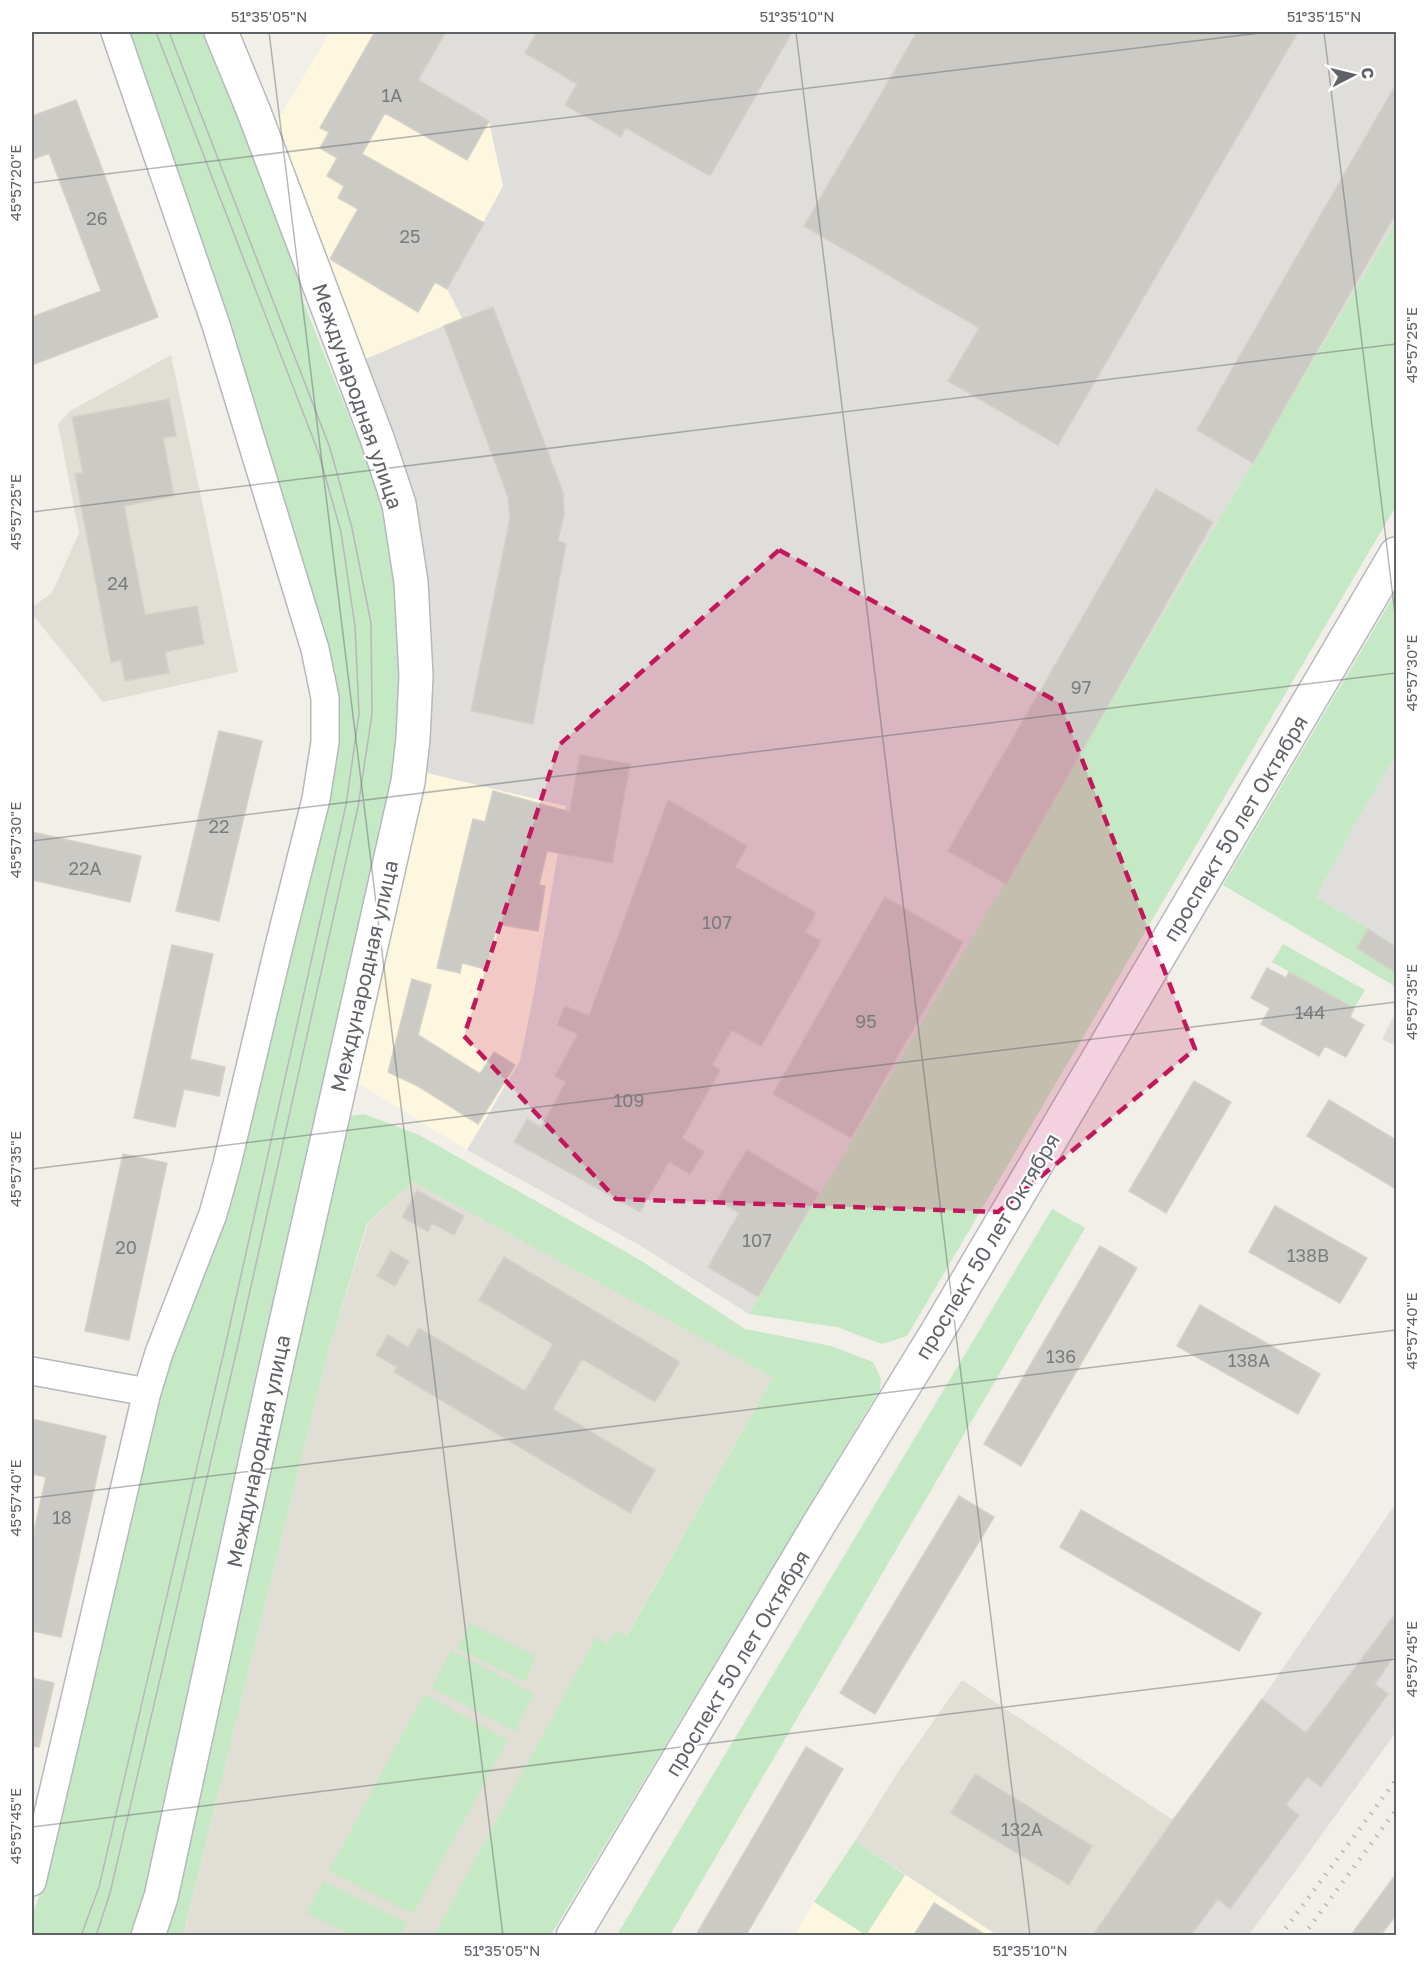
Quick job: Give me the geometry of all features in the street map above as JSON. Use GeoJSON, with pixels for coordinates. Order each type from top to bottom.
{"type":"FeatureCollection","features":[{"type":"Feature","properties":{"kind":"street"},"geometry":{"type":"LineString","coordinates":[[32,1882],[147,1392],[159,1353],[213,1214],[227,1164],[316,799],[325,742],[325,698],[315,649],[216,325],[116,32]]}},
{"type":"Feature","properties":{"kind":"street","name":"Международная улица"},"geometry":{"type":"LineString","coordinates":[[148,1935],[161,1897],[276,1367],[408,782],[416,676],[411,582],[399,504],[374,427],[254,112],[220,32]]}},
{"type":"Feature","properties":{"kind":"street","name":"проспект 50 лет Октября"},"geometry":{"type":"LineString","coordinates":[[573,1935],[915,1365],[936,1334],[1396,554]]}},
{"type":"Feature","properties":{"kind":"street"},"geometry":{"type":"LineString","coordinates":[[32,1371],[147,1392]]}},
{"type":"Feature","properties":{"kind":"highlighted area"},"geometry":{"type":"Polygon","coordinates":[[[779,550],[1060,703],[1195,1049],[998,1212],[616,1199],[464,1036],[559,745],[779,550]]]}},
{"type":"Feature","properties":{"kind":"shaded area"},"geometry":{"type":"Polygon","coordinates":[[[330,32],[375,32],[365,50],[489,121],[503,186],[484,223],[463,318],[361,361],[271,132],[330,32]]]}},
{"type":"Feature","properties":{"kind":"shaded area"},"geometry":{"type":"Polygon","coordinates":[[[375,32],[1396,32],[1396,221],[749,1314],[641,1246],[467,1150],[520,1061],[566,806],[419,771],[361,361],[462,318],[447,289],[503,186],[489,121],[364,50],[375,32]]]}},
{"type":"Feature","properties":{"kind":"shaded area"},"geometry":{"type":"Polygon","coordinates":[[[171,355],[238,672],[103,702],[32,614],[32,607],[52,593],[79,533],[58,424],[70,411],[171,355]]]}},
{"type":"Feature","properties":{"kind":"shaded area"},"geometry":{"type":"Polygon","coordinates":[[[1396,755],[1396,945],[1316,897],[1359,817],[1396,755]]]}},
{"type":"Feature","properties":{"kind":"shaded area"},"geometry":{"type":"Polygon","coordinates":[[[419,771],[566,806],[520,1061],[467,1150],[355,1081],[419,771]]]}},
{"type":"Feature","properties":{"kind":"shaded area"},"geometry":{"type":"Polygon","coordinates":[[[1396,1011],[1396,1046],[1382,1039],[1396,1011]]]}},
{"type":"Feature","properties":{"kind":"shaded area"},"geometry":{"type":"Polygon","coordinates":[[[413,1182],[773,1377],[626,1637],[607,1644],[596,1638],[434,1935],[183,1936],[327,1356],[368,1223],[413,1182]]]}},
{"type":"Feature","properties":{"kind":"shaded area"},"geometry":{"type":"Polygon","coordinates":[[[1396,1503],[1396,1732],[1249,1935],[1093,1936],[1173,1820],[1262,1699],[1396,1503]]]}},
{"type":"Feature","properties":{"kind":"shaded area"},"geometry":{"type":"Polygon","coordinates":[[[962,1680],[1173,1820],[1093,1935],[997,1935],[855,1841],[898,1772],[962,1680]]]}},
{"type":"Feature","properties":{"kind":"shaded area"},"geometry":{"type":"Polygon","coordinates":[[[905,1875],[997,1935],[866,1936],[905,1875]]]}},
{"type":"Feature","properties":{"kind":"shaded area"},"geometry":{"type":"Polygon","coordinates":[[[814,1902],[864,1935],[794,1936],[814,1902]]]}},
{"type":"Feature","properties":{"kind":"green space"},"geometry":{"type":"Polygon","coordinates":[[[128,32],[206,32],[296,264],[303,301],[356,434],[369,446],[385,506],[405,665],[395,789],[138,1935],[32,1936],[32,1916],[43,1884],[148,1431],[337,745],[128,32]]]}},
{"type":"Feature","properties":{"kind":"green space"},"geometry":{"type":"Polygon","coordinates":[[[1396,221],[1396,506],[907,1336],[882,1344],[837,1327],[749,1314],[1396,221]]]}},
{"type":"Feature","properties":{"kind":"green space"},"geometry":{"type":"Polygon","coordinates":[[[1396,592],[1396,755],[1359,817],[1316,897],[1396,945],[1396,987],[1223,885],[1396,592]]]}},
{"type":"Feature","properties":{"kind":"green space"},"geometry":{"type":"Polygon","coordinates":[[[1283,944],[1365,990],[1354,1008],[1272,962],[1283,944]]]}},
{"type":"Feature","properties":{"kind":"green space"},"geometry":{"type":"Polygon","coordinates":[[[364,1114],[419,1135],[640,1260],[745,1329],[831,1346],[873,1362],[881,1379],[880,1389],[551,1935],[434,1935],[596,1637],[607,1644],[616,1630],[627,1636],[773,1377],[413,1182],[367,1223],[327,1356],[183,1935],[157,1936],[346,1117],[364,1114]]]}},
{"type":"Feature","properties":{"kind":"green space"},"geometry":{"type":"Polygon","coordinates":[[[1052,1209],[1085,1228],[670,1935],[617,1935],[1052,1209]]]}},
{"type":"Feature","properties":{"kind":"green space"},"geometry":{"type":"Polygon","coordinates":[[[470,1623],[535,1656],[526,1682],[457,1649],[470,1623]]]}},
{"type":"Feature","properties":{"kind":"green space"},"geometry":{"type":"Polygon","coordinates":[[[451,1650],[534,1694],[515,1731],[432,1688],[451,1650]]]}},
{"type":"Feature","properties":{"kind":"green space"},"geometry":{"type":"Polygon","coordinates":[[[424,1694],[508,1740],[413,1914],[329,1871],[424,1694]]]}},
{"type":"Feature","properties":{"kind":"green space"},"geometry":{"type":"Polygon","coordinates":[[[855,1841],[905,1875],[866,1935],[814,1902],[855,1841]]]}},
{"type":"Feature","properties":{"kind":"green space"},"geometry":{"type":"Polygon","coordinates":[[[323,1881],[407,1923],[400,1935],[351,1935],[307,1913],[323,1881]]]}},
{"type":"Feature","properties":{"kind":"building"},"geometry":{"type":"Polygon","coordinates":[[[375,32],[446,32],[418,80],[489,121],[467,160],[385,113],[362,154],[484,223],[447,289],[435,282],[418,312],[330,259],[358,209],[338,198],[344,186],[327,176],[337,158],[320,148],[329,132],[320,128],[375,32]]]}},
{"type":"Feature","properties":{"kind":"building"},"geometry":{"type":"Polygon","coordinates":[[[537,32],[792,32],[710,176],[626,128],[621,137],[565,105],[577,84],[525,53],[537,32]]]}},
{"type":"Feature","properties":{"kind":"building"},"geometry":{"type":"Polygon","coordinates":[[[917,32],[1298,32],[1058,445],[948,381],[979,328],[804,226],[917,32]]]}},
{"type":"Feature","properties":{"kind":"building"},"geometry":{"type":"Polygon","coordinates":[[[1396,84],[1396,213],[1253,463],[1197,430],[1396,84]]]}},
{"type":"Feature","properties":{"kind":"building"},"geometry":{"type":"Polygon","coordinates":[[[76,100],[158,317],[32,365],[32,317],[101,291],[49,153],[32,160],[32,116],[76,100]]]}},
{"type":"Feature","properties":{"kind":"building"},"geometry":{"type":"Polygon","coordinates":[[[493,307],[563,492],[564,515],[558,541],[566,543],[533,724],[471,711],[510,518],[508,497],[444,326],[493,307]]]}},
{"type":"Feature","properties":{"kind":"building"},"geometry":{"type":"Polygon","coordinates":[[[169,399],[176,436],[163,438],[174,496],[124,506],[145,615],[197,606],[204,644],[165,652],[169,673],[125,681],[121,660],[111,662],[75,474],[83,473],[72,417],[169,399]]]}},
{"type":"Feature","properties":{"kind":"building"},"geometry":{"type":"Polygon","coordinates":[[[1156,489],[1213,522],[1006,884],[948,851],[1156,489]]]}},
{"type":"Feature","properties":{"kind":"building"},"geometry":{"type":"Polygon","coordinates":[[[219,731],[262,741],[219,921],[176,911],[219,731]]]}},
{"type":"Feature","properties":{"kind":"building"},"geometry":{"type":"Polygon","coordinates":[[[580,755],[630,764],[612,863],[547,851],[539,885],[545,886],[538,931],[497,924],[486,969],[462,963],[460,973],[437,968],[473,819],[485,822],[493,791],[570,812],[580,755]]]}},
{"type":"Feature","properties":{"kind":"building"},"geometry":{"type":"Polygon","coordinates":[[[668,800],[747,846],[735,867],[816,913],[805,932],[821,941],[761,1046],[732,1030],[712,1065],[720,1070],[682,1138],[704,1152],[690,1174],[669,1161],[640,1212],[514,1142],[527,1119],[541,1127],[566,1082],[555,1076],[578,1034],[557,1025],[565,1006],[589,1016],[668,800]]]}},
{"type":"Feature","properties":{"kind":"building"},"geometry":{"type":"Polygon","coordinates":[[[32,832],[141,856],[130,902],[32,880],[32,832]]]}},
{"type":"Feature","properties":{"kind":"building"},"geometry":{"type":"Polygon","coordinates":[[[885,897],[963,942],[851,1138],[773,1094],[885,897]]]}},
{"type":"Feature","properties":{"kind":"building"},"geometry":{"type":"Polygon","coordinates":[[[1368,929],[1396,947],[1396,973],[1357,948],[1368,929]]]}},
{"type":"Feature","properties":{"kind":"building"},"geometry":{"type":"Polygon","coordinates":[[[172,945],[213,954],[190,1059],[225,1067],[219,1096],[184,1089],[175,1127],[134,1118],[172,945]]]}},
{"type":"Feature","properties":{"kind":"building"},"geometry":{"type":"Polygon","coordinates":[[[1267,968],[1286,978],[1289,972],[1354,1008],[1350,1017],[1364,1025],[1346,1057],[1325,1046],[1319,1056],[1261,1024],[1270,1008],[1251,998],[1267,968]]]}},
{"type":"Feature","properties":{"kind":"building"},"geometry":{"type":"Polygon","coordinates":[[[412,979],[431,985],[418,1035],[480,1074],[494,1052],[515,1065],[478,1124],[418,1086],[388,1072],[412,979]]]}},
{"type":"Feature","properties":{"kind":"building"},"geometry":{"type":"Polygon","coordinates":[[[1194,1081],[1231,1102],[1166,1213],[1129,1191],[1194,1081]]]}},
{"type":"Feature","properties":{"kind":"building"},"geometry":{"type":"Polygon","coordinates":[[[1329,1100],[1396,1140],[1396,1189],[1307,1136],[1329,1100]]]}},
{"type":"Feature","properties":{"kind":"building"},"geometry":{"type":"Polygon","coordinates":[[[747,1150],[819,1193],[758,1297],[708,1267],[739,1213],[717,1200],[747,1150]]]}},
{"type":"Feature","properties":{"kind":"building"},"geometry":{"type":"Polygon","coordinates":[[[123,1154],[167,1163],[129,1340],[85,1331],[123,1154]]]}},
{"type":"Feature","properties":{"kind":"building"},"geometry":{"type":"Polygon","coordinates":[[[417,1190],[464,1216],[454,1235],[432,1223],[428,1232],[402,1217],[417,1190]]]}},
{"type":"Feature","properties":{"kind":"building"},"geometry":{"type":"Polygon","coordinates":[[[1275,1206],[1367,1258],[1340,1303],[1249,1252],[1275,1206]]]}},
{"type":"Feature","properties":{"kind":"building"},"geometry":{"type":"Polygon","coordinates":[[[1100,1246],[1137,1268],[1021,1466],[984,1444],[1100,1246]]]}},
{"type":"Feature","properties":{"kind":"building"},"geometry":{"type":"Polygon","coordinates":[[[391,1251],[409,1261],[395,1286],[377,1276],[391,1251]]]}},
{"type":"Feature","properties":{"kind":"building"},"geometry":{"type":"Polygon","coordinates":[[[504,1257],[680,1362],[655,1402],[582,1359],[553,1409],[655,1470],[630,1513],[394,1372],[397,1367],[376,1355],[388,1335],[408,1347],[419,1328],[525,1391],[553,1344],[479,1300],[504,1257]]]}},
{"type":"Feature","properties":{"kind":"building"},"geometry":{"type":"Polygon","coordinates":[[[1200,1305],[1320,1374],[1298,1414],[1177,1346],[1200,1305]]]}},
{"type":"Feature","properties":{"kind":"building"},"geometry":{"type":"Polygon","coordinates":[[[32,1419],[106,1436],[61,1637],[32,1631],[32,1540],[46,1477],[32,1474],[32,1419]]]}},
{"type":"Feature","properties":{"kind":"building"},"geometry":{"type":"Polygon","coordinates":[[[959,1496],[994,1517],[875,1714],[840,1693],[959,1496]]]}},
{"type":"Feature","properties":{"kind":"building"},"geometry":{"type":"Polygon","coordinates":[[[1081,1510],[1261,1613],[1239,1651],[1060,1547],[1081,1510]]]}},
{"type":"Feature","properties":{"kind":"building"},"geometry":{"type":"Polygon","coordinates":[[[1396,1613],[1396,1653],[1375,1684],[1388,1694],[1321,1787],[1307,1777],[1286,1805],[1299,1815],[1230,1909],[1218,1899],[1191,1935],[1093,1935],[1173,1820],[1262,1699],[1306,1733],[1396,1613]]]}},
{"type":"Feature","properties":{"kind":"building"},"geometry":{"type":"Polygon","coordinates":[[[32,1678],[54,1683],[39,1747],[32,1746],[32,1678]]]}},
{"type":"Feature","properties":{"kind":"building"},"geometry":{"type":"Polygon","coordinates":[[[806,1747],[843,1769],[746,1935],[696,1935],[806,1747]]]}},
{"type":"Feature","properties":{"kind":"building"},"geometry":{"type":"Polygon","coordinates":[[[975,1774],[1092,1846],[1069,1885],[951,1813],[975,1774]]]}},
{"type":"Feature","properties":{"kind":"building"},"geometry":{"type":"Polygon","coordinates":[[[1396,1874],[1396,1915],[1381,1935],[1351,1935],[1396,1874]]]}},
{"type":"Feature","properties":{"kind":"building"},"geometry":{"type":"Polygon","coordinates":[[[934,1903],[986,1935],[914,1935],[934,1903]]]}},
{"type":"Feature","properties":{"kind":"tram line"},"geometry":{"type":"LineString","coordinates":[[81,1936],[99,1887],[225,1347],[346,805],[359,714],[355,626],[341,532],[319,454],[156,32]]}},
{"type":"Feature","properties":{"kind":"tram line"},"geometry":{"type":"LineString","coordinates":[[96,1936],[110,1893],[237,1349],[358,807],[372,714],[371,623],[352,528],[330,448],[169,32]]}},
{"type":"Feature","properties":{"kind":"railway"},"geometry":{"type":"LineString","coordinates":[[1280,1936],[1396,1780]]}},
{"type":"Feature","properties":{"kind":"railway"},"geometry":{"type":"LineString","coordinates":[[1303,1936],[1396,1810]]}}]}
